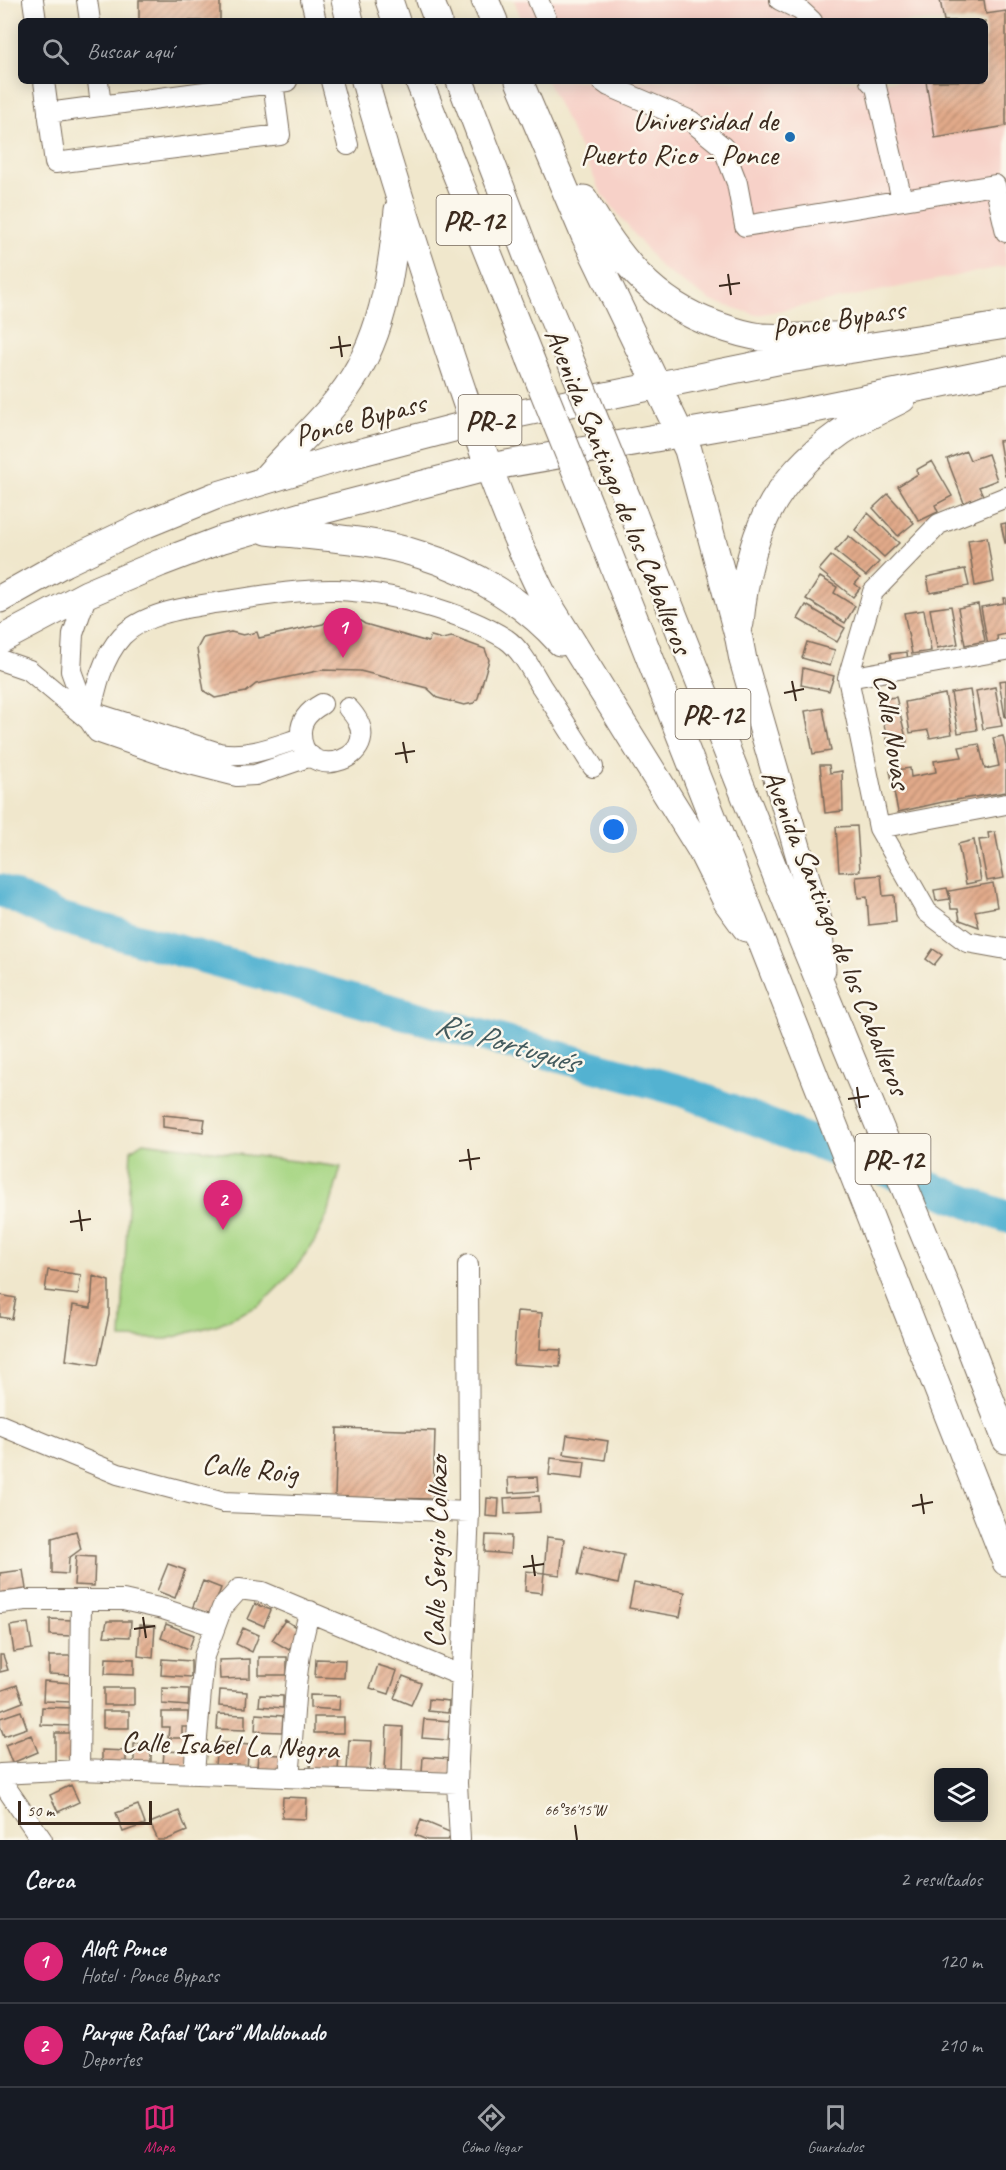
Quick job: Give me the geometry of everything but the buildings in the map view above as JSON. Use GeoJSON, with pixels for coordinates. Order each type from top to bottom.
{"type":"FeatureCollection","features":[{"type":"Feature","properties":{"kind":"highway"},"geometry":{"type":"LineString","coordinates":[[345,0],[349,18]]}},
{"type":"Feature","properties":{"kind":"highway"},"geometry":{"type":"LineString","coordinates":[[389,0],[395,18]]}},
{"type":"Feature","properties":{"kind":"highway"},"geometry":{"type":"LineString","coordinates":[[430,0],[437,18]]}},
{"type":"Feature","properties":{"kind":"highway"},"geometry":{"type":"LineString","coordinates":[[485,0],[493,18]]}},
{"type":"Feature","properties":{"kind":"highway"},"geometry":{"type":"LineString","coordinates":[[366,84],[400,200],[473,423],[530,568],[544,597],[593,678],[738,904]]}},
{"type":"Feature","properties":{"kind":"highway","name":"Avenida Santiago de los Caballeros"},"geometry":{"type":"LineString","coordinates":[[420,84],[597,524],[738,904]]}},
{"type":"Feature","properties":{"kind":"highway","name":"Avenida Santiago de los Caballeros"},"geometry":{"type":"LineString","coordinates":[[461,84],[527,256],[633,513],[825,998],[960,1321],[1006,1440]]}},
{"type":"Feature","properties":{"kind":"highway"},"geometry":{"type":"LineString","coordinates":[[520,84],[585,236],[688,450],[743,660],[818,920],[825,998]]}},
{"type":"Feature","properties":{"kind":"highway"},"geometry":{"type":"LineString","coordinates":[[542,136],[562,161],[595,218],[621,256],[642,280],[689,315],[731,330],[758,336],[925,338]]}},
{"type":"Feature","properties":{"kind":"highway"},"geometry":{"type":"LineString","coordinates":[[265,479],[340,398],[359,370],[382,312],[391,274],[400,200]]}},
{"type":"Feature","properties":{"kind":"highway","name":"Ponce Bypass"},"geometry":{"type":"LineString","coordinates":[[0,599],[64,563],[144,525],[215,496],[339,458],[473,423],[777,361],[1006,325]]}},
{"type":"Feature","properties":{"kind":"highway","name":"PR-2"},"geometry":{"type":"LineString","coordinates":[[0,640],[87,594],[213,543],[312,513],[489,467],[770,418],[1006,370]]}},
{"type":"Feature","properties":{"kind":"highway"},"geometry":{"type":"LineString","coordinates":[[739,639],[744,586],[755,539],[773,501],[786,482],[801,465],[843,430],[927,386]]}},
{"type":"Feature","properties":{"kind":"highway"},"geometry":{"type":"LineString","coordinates":[[258,529],[368,543],[420,554],[460,570],[495,589],[529,612],[556,637],[593,678]]}},
{"type":"Feature","properties":{"kind":"highway","name":"PR-12"},"geometry":{"type":"LineString","coordinates":[[738,904],[765,953],[1006,1562]]}},
{"type":"Feature","properties":{"kind":"street"},"geometry":{"type":"LineString","coordinates":[[33,0],[36,18]]}},
{"type":"Feature","properties":{"kind":"street"},"geometry":{"type":"LineString","coordinates":[[87,0],[90,18]]}},
{"type":"Feature","properties":{"kind":"street"},"geometry":{"type":"LineString","coordinates":[[311,0],[315,18]]}},
{"type":"Feature","properties":{"kind":"street"},"geometry":{"type":"LineString","coordinates":[[538,0],[546,18]]}},
{"type":"Feature","properties":{"kind":"street"},"geometry":{"type":"LineString","coordinates":[[780,0],[800,10],[809,18]]}},
{"type":"Feature","properties":{"kind":"street"},"geometry":{"type":"LineString","coordinates":[[44,84],[55,163],[280,135],[280,84]]}},
{"type":"Feature","properties":{"kind":"street"},"geometry":{"type":"LineString","coordinates":[[98,84],[101,106]]}},
{"type":"Feature","properties":{"kind":"street"},"geometry":{"type":"LineString","coordinates":[[48,113],[265,84]]}},
{"type":"Feature","properties":{"kind":"street"},"geometry":{"type":"LineString","coordinates":[[333,84],[348,145]]}},
{"type":"Feature","properties":{"kind":"street"},"geometry":{"type":"LineString","coordinates":[[606,84],[691,122],[723,147],[737,183],[745,226],[1001,184],[1006,232]]}},
{"type":"Feature","properties":{"kind":"street"},"geometry":{"type":"LineString","coordinates":[[873,84],[876,87],[902,200]]}},
{"type":"Feature","properties":{"kind":"street","name":"Calle Novas"},"geometry":{"type":"LineString","coordinates":[[1006,497],[939,524],[873,592],[848,678],[879,828],[927,912],[967,942],[1006,950]]}},
{"type":"Feature","properties":{"kind":"street"},"geometry":{"type":"LineString","coordinates":[[89,720],[96,683],[106,660],[122,636],[145,619],[197,606],[274,594],[336,590],[387,596],[437,610],[474,623],[508,641],[524,659],[593,767]]}},
{"type":"Feature","properties":{"kind":"street"},"geometry":{"type":"LineString","coordinates":[[87,594],[73,634],[71,671],[89,720],[96,732],[186,763],[237,776],[255,775],[311,756]]}},
{"type":"Feature","properties":{"kind":"street"},"geometry":{"type":"LineString","coordinates":[[848,678],[1006,650]]}},
{"type":"Feature","properties":{"kind":"street"},"geometry":{"type":"LineString","coordinates":[[0,660],[29,670],[89,720]]}},
{"type":"Feature","properties":{"kind":"street"},"geometry":{"type":"LineString","coordinates":[[322,704],[311,710],[304,718],[301,738],[304,748],[311,756],[328,763],[346,759],[359,745],[361,726],[357,717],[348,708]]}},
{"type":"Feature","properties":{"kind":"street"},"geometry":{"type":"LineString","coordinates":[[89,720],[101,715],[233,756],[245,755],[301,738]]}},
{"type":"Feature","properties":{"kind":"street"},"geometry":{"type":"LineString","coordinates":[[879,828],[1006,804]]}},
{"type":"Feature","properties":{"kind":"street","name":"Calle Sergio Collazo"},"geometry":{"type":"LineString","coordinates":[[460,1840],[457,1783],[469,1512],[468,1265]]}},
{"type":"Feature","properties":{"kind":"street","name":"Calle Roig"},"geometry":{"type":"LineString","coordinates":[[0,1425],[118,1474],[224,1502],[469,1512]]}},
{"type":"Feature","properties":{"kind":"street"},"geometry":{"type":"LineString","coordinates":[[194,1773],[204,1656],[222,1608],[239,1589],[262,1592],[462,1676]]}},
{"type":"Feature","properties":{"kind":"street"},"geometry":{"type":"LineString","coordinates":[[0,1603],[25,1600],[123,1600],[163,1609],[215,1626]]}},
{"type":"Feature","properties":{"kind":"street"},"geometry":{"type":"LineString","coordinates":[[79,1770],[81,1600]]}},
{"type":"Feature","properties":{"kind":"street"},"geometry":{"type":"LineString","coordinates":[[289,1777],[293,1743],[295,1681],[304,1630],[310,1611]]}},
{"type":"Feature","properties":{"kind":"street","name":"Calle Isabel La Negra"},"geometry":{"type":"LineString","coordinates":[[0,1774],[79,1770],[457,1783]]}},
{"type":"Feature","properties":{"kind":"street"},"geometry":{"type":"LineString","coordinates":[[0,1779],[42,1840]]}},
{"type":"Feature","properties":{"kind":"shaded area","name":"Universidad de Puerto Rico - Ponce"},"geometry":{"type":"Polygon","coordinates":[[[514,0],[1006,0],[1006,266],[757,315],[711,301],[661,268],[602,194],[548,84],[988,84],[988,18],[521,18],[514,0]]]}},
{"type":"Feature","properties":{"kind":"green space"},"geometry":{"type":"Polygon","coordinates":[[[143,1142],[341,1167],[328,1214],[312,1246],[291,1274],[260,1305],[219,1324],[167,1339],[121,1338],[131,1150],[143,1142]]]}},
{"type":"Feature","properties":{"kind":"waterway","name":"Río Portugués"},"geometry":{"type":"LineString","coordinates":[[0,890],[58,917],[682,1091],[1006,1217]]}},
{"type":"Feature","properties":{"kind":"place","name":"Universidad de Puerto Rico - Ponce"},"geometry":{"type":"Point","coordinates":[790,137]}},
{"type":"Feature","properties":{"kind":"place","name":"Aloft Ponce"},"geometry":{"type":"Point","coordinates":[343,658]}},
{"type":"Feature","properties":{"kind":"place","name":"Parque Rafael \"Caró\" Maldonado"},"geometry":{"type":"Point","coordinates":[223,1230]}}]}
